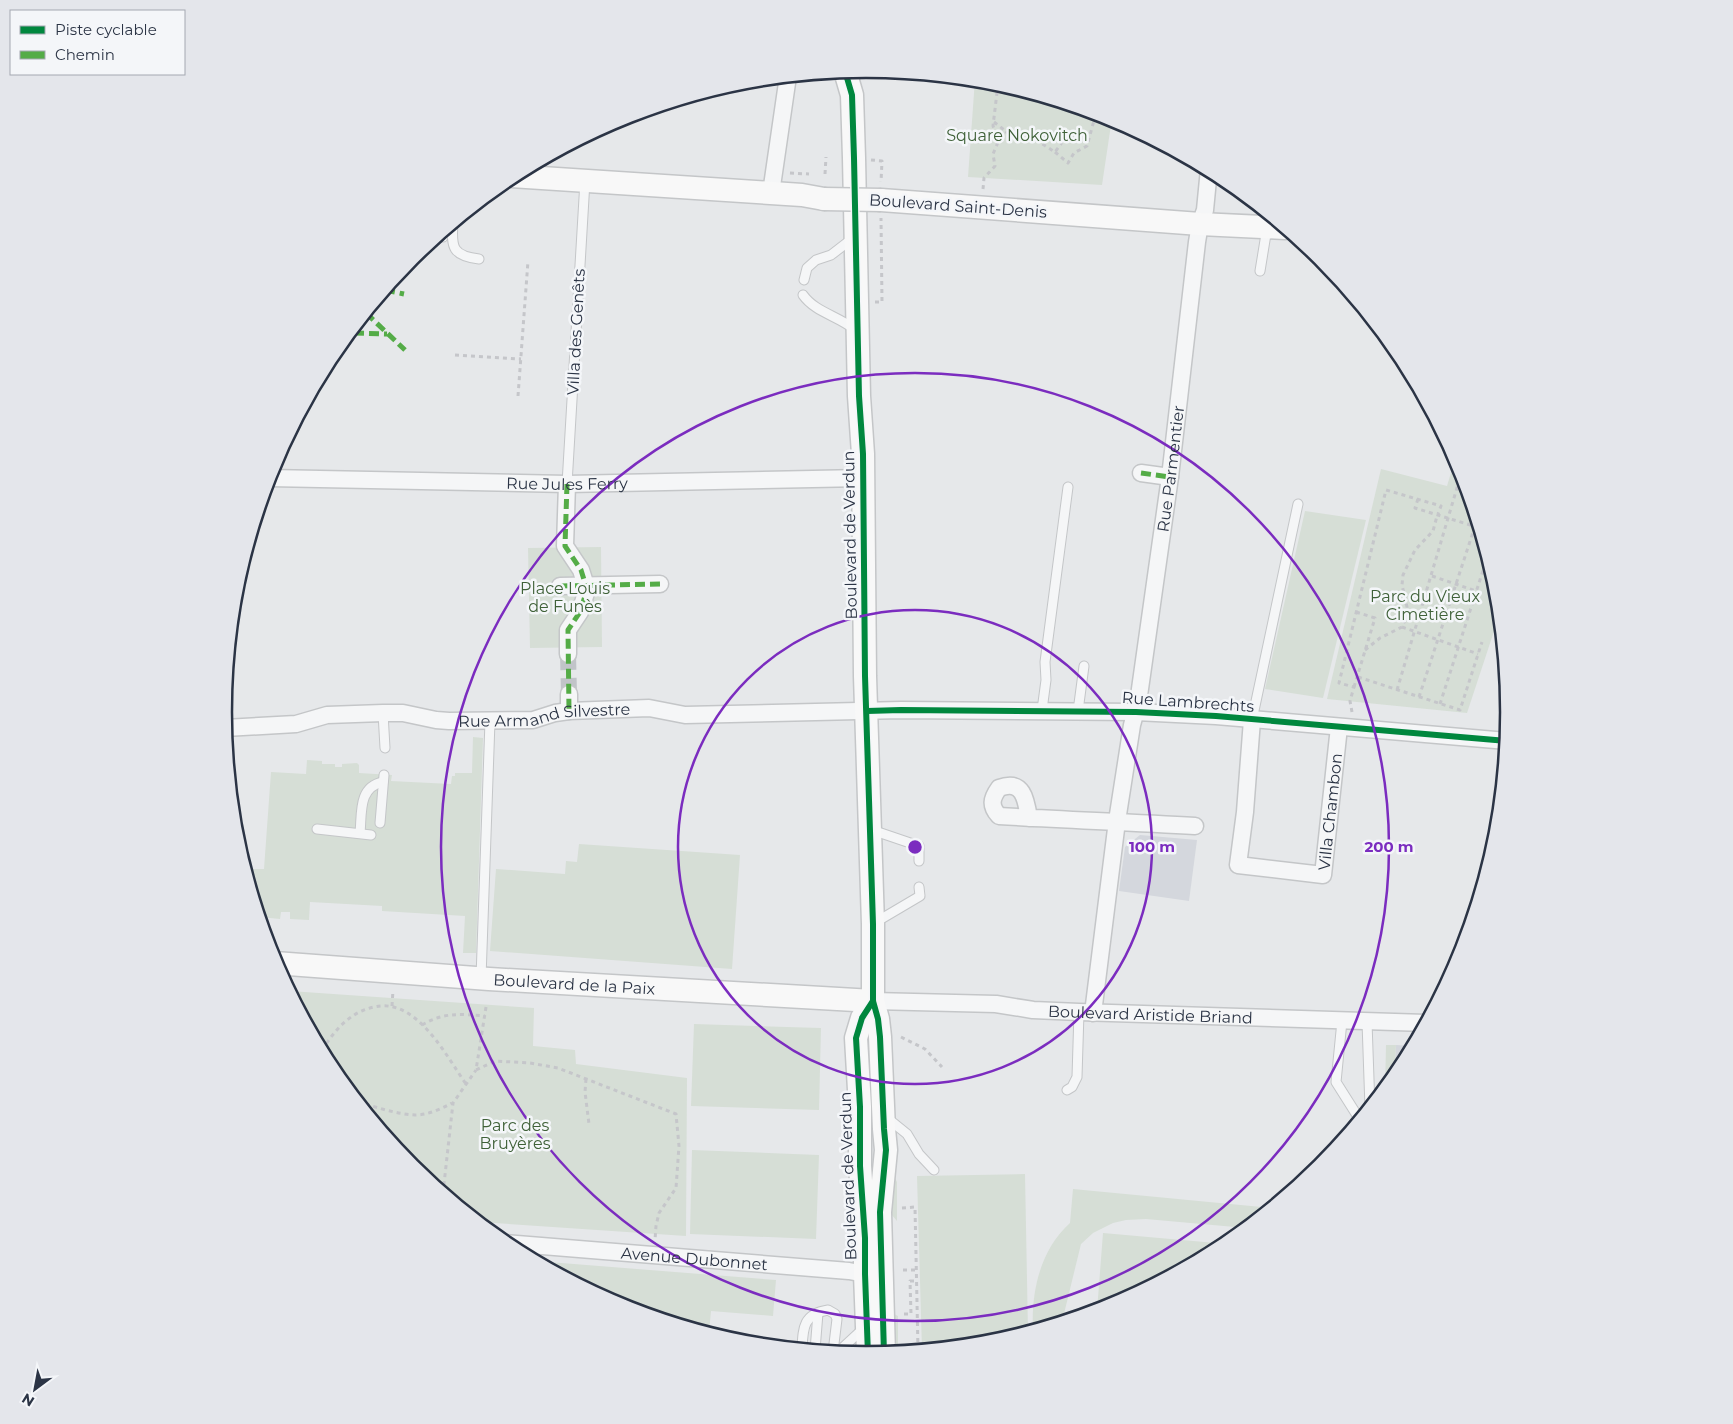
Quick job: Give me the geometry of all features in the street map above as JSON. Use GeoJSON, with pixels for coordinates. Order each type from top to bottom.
{"type":"FeatureCollection","features":[{"type":"Feature","properties":{"kind":"main road","name":"Boulevard de Verdun"},"geometry":{"type":"LineString","coordinates":[[847,78],[852,95],[857,332],[863,478],[873,1001],[881,1042],[886,1150],[867,1326],[868,1346]]}},
{"type":"Feature","properties":{"kind":"main road","name":"Boulevard de Verdun"},"geometry":{"type":"LineString","coordinates":[[852,95],[858,78]]}},
{"type":"Feature","properties":{"kind":"main road","name":"Boulevard Saint-Denis"},"geometry":{"type":"LineString","coordinates":[[526,177],[802,195],[824,199],[881,201],[1276,228]]}},
{"type":"Feature","properties":{"kind":"main road","name":"Boulevard de la Paix"},"geometry":{"type":"LineString","coordinates":[[284,964],[482,978],[873,1001]]}},
{"type":"Feature","properties":{"kind":"main road","name":"Boulevard de Verdun"},"geometry":{"type":"LineString","coordinates":[[873,1001],[862,1018],[856,1038],[860,1107],[860,1166],[865,1238],[883,1346]]}},
{"type":"Feature","properties":{"kind":"street"},"geometry":{"type":"LineString","coordinates":[[771,193],[787,83]]}},
{"type":"Feature","properties":{"kind":"street","name":"Rue Parmentier"},"geometry":{"type":"LineString","coordinates":[[1086,1012],[1132,725],[1136,712],[1170,477],[1200,224],[1205,210],[1208,178]]}},
{"type":"Feature","properties":{"kind":"street"},"geometry":{"type":"LineString","coordinates":[[1141,473],[1170,477]]}},
{"type":"Feature","properties":{"kind":"street","name":"Rue Jules Ferry"},"geometry":{"type":"LineString","coordinates":[[277,478],[567,484],[863,478]]}},
{"type":"Feature","properties":{"kind":"street"},"geometry":{"type":"LineString","coordinates":[[567,484],[564,546],[577,563],[586,586],[586,593],[580,612],[568,630],[568,654]]}},
{"type":"Feature","properties":{"kind":"street"},"geometry":{"type":"LineString","coordinates":[[560,586],[660,584]]}},
{"type":"Feature","properties":{"kind":"street"},"geometry":{"type":"LineString","coordinates":[[569,694],[569,711]]}},
{"type":"Feature","properties":{"kind":"street","name":"Rue Armand Silvestre"},"geometry":{"type":"LineString","coordinates":[[232,728],[296,724],[327,715],[383,713],[403,713],[449,721],[490,721],[532,720],[569,711],[649,708],[685,715],[866,711]]}},
{"type":"Feature","properties":{"kind":"street","name":"Rue Lambrechts"},"geometry":{"type":"LineString","coordinates":[[866,711],[1042,710],[1136,712],[1216,716],[1500,740]]}},
{"type":"Feature","properties":{"kind":"street","name":"Villa Chambon"},"geometry":{"type":"LineString","coordinates":[[1252,720],[1245,812],[1238,865],[1324,874],[1346,727]]}},
{"type":"Feature","properties":{"kind":"street"},"geometry":{"type":"LineString","coordinates":[[1029,818],[1195,826]]}},
{"type":"Feature","properties":{"kind":"street","name":"Boulevard Aristide Briand"},"geometry":{"type":"LineString","coordinates":[[873,1001],[996,1004],[1033,1010],[1419,1023]]}},
{"type":"Feature","properties":{"kind":"street","name":"Avenue Dubonnet"},"geometry":{"type":"LineString","coordinates":[[521,1244],[849,1271],[873,1278]]}},
{"type":"Feature","properties":{"kind":"lane","name":"Villa des Genêts"},"geometry":{"type":"LineString","coordinates":[[567,484],[584,180]]}},
{"type":"Feature","properties":{"kind":"lane"},"geometry":{"type":"LineString","coordinates":[[1260,271],[1276,228]]}},
{"type":"Feature","properties":{"kind":"lane"},"geometry":{"type":"LineString","coordinates":[[453,231],[452,241],[454,248],[459,254],[480,259]]}},
{"type":"Feature","properties":{"kind":"lane"},"geometry":{"type":"LineString","coordinates":[[804,280],[807,268],[816,260],[842,249],[856,237]]}},
{"type":"Feature","properties":{"kind":"lane"},"geometry":{"type":"LineString","coordinates":[[803,295],[808,303],[842,320],[857,332]]}},
{"type":"Feature","properties":{"kind":"lane"},"geometry":{"type":"LineString","coordinates":[[1042,710],[1046,680],[1046,652],[1068,487]]}},
{"type":"Feature","properties":{"kind":"lane"},"geometry":{"type":"LineString","coordinates":[[1252,720],[1298,504]]}},
{"type":"Feature","properties":{"kind":"lane"},"geometry":{"type":"LineString","coordinates":[[1078,711],[1084,666]]}},
{"type":"Feature","properties":{"kind":"lane"},"geometry":{"type":"LineString","coordinates":[[383,713],[385,748]]}},
{"type":"Feature","properties":{"kind":"lane"},"geometry":{"type":"LineString","coordinates":[[482,978],[490,721]]}},
{"type":"Feature","properties":{"kind":"lane"},"geometry":{"type":"LineString","coordinates":[[360,834],[363,797],[366,791],[383,778],[380,824]]}},
{"type":"Feature","properties":{"kind":"lane"},"geometry":{"type":"LineString","coordinates":[[317,829],[371,835]]}},
{"type":"Feature","properties":{"kind":"lane"},"geometry":{"type":"LineString","coordinates":[[870,829],[919,846],[919,861]]}},
{"type":"Feature","properties":{"kind":"lane"},"geometry":{"type":"LineString","coordinates":[[873,924],[920,896],[919,887]]}},
{"type":"Feature","properties":{"kind":"lane"},"geometry":{"type":"LineString","coordinates":[[1067,1090],[1072,1087],[1076,1077],[1086,1012]]}},
{"type":"Feature","properties":{"kind":"lane"},"geometry":{"type":"LineString","coordinates":[[1342,1021],[1336,1082],[1357,1115]]}},
{"type":"Feature","properties":{"kind":"lane"},"geometry":{"type":"LineString","coordinates":[[1367,1022],[1370,1098]]}},
{"type":"Feature","properties":{"kind":"lane"},"geometry":{"type":"LineString","coordinates":[[883,1115],[907,1134],[918,1154],[934,1170]]}},
{"type":"Feature","properties":{"kind":"lane"},"geometry":{"type":"LineString","coordinates":[[802,1343],[804,1324],[810,1317],[828,1310],[835,1314],[837,1319],[835,1345]]}},
{"type":"Feature","properties":{"kind":"lane"},"geometry":{"type":"LineString","coordinates":[[815,1344],[818,1313]]}},
{"type":"Feature","properties":{"kind":"lane"},"geometry":{"type":"LineString","coordinates":[[845,1345],[867,1326]]}},
{"type":"Feature","properties":{"kind":"path"},"geometry":{"type":"LineString","coordinates":[[997,92],[993,126],[999,140]]}},
{"type":"Feature","properties":{"kind":"path"},"geometry":{"type":"LineString","coordinates":[[994,122],[1007,132],[1034,138],[1068,163],[1074,152],[1087,146],[1094,120]]}},
{"type":"Feature","properties":{"kind":"path"},"geometry":{"type":"LineString","coordinates":[[1055,152],[1061,144],[1061,131]]}},
{"type":"Feature","properties":{"kind":"path"},"geometry":{"type":"LineString","coordinates":[[982,208],[984,178],[995,166],[993,154],[999,140],[1007,132]]}},
{"type":"Feature","properties":{"kind":"path"},"geometry":{"type":"LineString","coordinates":[[825,174],[826,158]]}},
{"type":"Feature","properties":{"kind":"path"},"geometry":{"type":"LineString","coordinates":[[882,161],[882,302]]}},
{"type":"Feature","properties":{"kind":"path"},"geometry":{"type":"LineString","coordinates":[[790,173],[809,174]]}},
{"type":"Feature","properties":{"kind":"path"},"geometry":{"type":"LineString","coordinates":[[518,396],[528,262]]}},
{"type":"Feature","properties":{"kind":"path"},"geometry":{"type":"LineString","coordinates":[[455,355],[520,359]]}},
{"type":"Feature","properties":{"kind":"path"},"geometry":{"type":"LineString","coordinates":[[1397,690],[1458,484]]}},
{"type":"Feature","properties":{"kind":"path"},"geometry":{"type":"LineString","coordinates":[[1354,687],[1339,682],[1386,490],[1441,506],[1433,531],[1415,550],[1403,575],[1402,585],[1406,618],[1402,628]]}},
{"type":"Feature","properties":{"kind":"path"},"geometry":{"type":"LineString","coordinates":[[1418,499],[1415,508],[1472,525]]}},
{"type":"Feature","properties":{"kind":"path"},"geometry":{"type":"LineString","coordinates":[[1419,697],[1474,530]]}},
{"type":"Feature","properties":{"kind":"path"},"geometry":{"type":"LineString","coordinates":[[1440,704],[1484,567]]}},
{"type":"Feature","properties":{"kind":"path"},"geometry":{"type":"LineString","coordinates":[[1431,576],[1476,590]]}},
{"type":"Feature","properties":{"kind":"path"},"geometry":{"type":"LineString","coordinates":[[1346,727],[1350,701],[1375,618],[1356,612]]}},
{"type":"Feature","properties":{"kind":"path"},"geometry":{"type":"LineString","coordinates":[[1366,650],[1380,638],[1402,628],[1478,654]]}},
{"type":"Feature","properties":{"kind":"path"},"geometry":{"type":"LineString","coordinates":[[1358,677],[1460,710],[1482,642]]}},
{"type":"Feature","properties":{"kind":"path"},"geometry":{"type":"LineString","coordinates":[[326,1044],[347,1020],[364,1009],[382,1005],[395,1007],[408,1012],[433,1036],[466,1084]]}},
{"type":"Feature","properties":{"kind":"path"},"geometry":{"type":"LineString","coordinates":[[444,1185],[453,1103],[476,1070],[486,1007]]}},
{"type":"Feature","properties":{"kind":"path"},"geometry":{"type":"LineString","coordinates":[[422,1025],[434,1018],[451,1014],[485,1016]]}},
{"type":"Feature","properties":{"kind":"path"},"geometry":{"type":"LineString","coordinates":[[901,1037],[925,1049],[942,1068]]}},
{"type":"Feature","properties":{"kind":"path"},"geometry":{"type":"LineString","coordinates":[[476,1070],[495,1061],[530,1063],[558,1068],[676,1114],[679,1146],[676,1188],[659,1213],[656,1226],[655,1255]]}},
{"type":"Feature","properties":{"kind":"path"},"geometry":{"type":"LineString","coordinates":[[586,1079],[585,1092],[589,1124]]}},
{"type":"Feature","properties":{"kind":"path"},"geometry":{"type":"LineString","coordinates":[[368,1104],[416,1115],[439,1110],[453,1103]]}},
{"type":"Feature","properties":{"kind":"path"},"geometry":{"type":"LineString","coordinates":[[902,1208],[915,1207],[918,1344]]}},
{"type":"Feature","properties":{"kind":"path"},"geometry":{"type":"LineString","coordinates":[[903,1270],[916,1270]]}},
{"type":"Feature","properties":{"kind":"path"},"geometry":{"type":"LineString","coordinates":[[904,1314],[911,1314],[910,1281],[917,1281]]}},
{"type":"Feature","properties":{"kind":"shaded area"},"geometry":{"type":"Polygon","coordinates":[[[1140,835],[1197,840],[1189,901],[1119,891],[1125,847],[1140,835]]]}},
{"type":"Feature","properties":{"kind":"shaded area"},"geometry":{"type":"Polygon","coordinates":[[[1396,1045],[1406,1046],[1395,1064],[1396,1045]]]}},
{"type":"Feature","properties":{"kind":"green space","name":"Square Nokovitch"},"geometry":{"type":"Polygon","coordinates":[[[974,87],[1031,99],[1111,127],[1102,185],[968,177],[974,87]]]}},
{"type":"Feature","properties":{"kind":"green space","name":"Parc du Vieux Cimetière"},"geometry":{"type":"Polygon","coordinates":[[[1452,468],[1479,548],[1489,588],[1496,626],[1467,713],[1327,699],[1381,469],[1447,486],[1452,468]]]}},
{"type":"Feature","properties":{"kind":"green space"},"geometry":{"type":"Polygon","coordinates":[[[1305,511],[1366,520],[1323,698],[1265,689],[1305,511]]]}},
{"type":"Feature","properties":{"kind":"green space","name":"Place Louis de Funès"},"geometry":{"type":"Polygon","coordinates":[[[601,547],[602,647],[530,648],[528,548],[601,547]]]}},
{"type":"Feature","properties":{"kind":"green space"},"geometry":{"type":"Polygon","coordinates":[[[473,737],[483,738],[476,953],[463,953],[465,916],[382,911],[382,906],[310,902],[309,920],[290,919],[290,912],[281,912],[280,919],[267,918],[252,869],[264,869],[271,772],[306,774],[307,760],[322,761],[322,764],[335,764],[335,767],[342,767],[342,764],[357,763],[359,765],[359,773],[392,775],[391,781],[451,784],[452,776],[455,776],[455,773],[472,773],[473,737]]]}},
{"type":"Feature","properties":{"kind":"green space"},"geometry":{"type":"Polygon","coordinates":[[[579,844],[740,855],[732,969],[490,951],[496,869],[565,874],[566,861],[577,862],[579,844]]]}},
{"type":"Feature","properties":{"kind":"green space","name":"Parc des Bruyères"},"geometry":{"type":"Polygon","coordinates":[[[296,991],[534,1008],[533,1046],[575,1050],[576,1064],[687,1078],[686,1236],[491,1223],[448,1189],[389,1130],[339,1065],[296,991]]]}},
{"type":"Feature","properties":{"kind":"green space"},"geometry":{"type":"Polygon","coordinates":[[[694,1024],[821,1028],[819,1110],[691,1106],[694,1024]]]}},
{"type":"Feature","properties":{"kind":"green space"},"geometry":{"type":"Polygon","coordinates":[[[1386,1045],[1396,1045],[1395,1064],[1385,1077],[1386,1045]]]}},
{"type":"Feature","properties":{"kind":"green space"},"geometry":{"type":"Polygon","coordinates":[[[692,1150],[819,1155],[816,1239],[690,1234],[692,1150]]]}},
{"type":"Feature","properties":{"kind":"green space"},"geometry":{"type":"Polygon","coordinates":[[[1025,1174],[1028,1326],[949,1341],[922,1344],[917,1176],[1025,1174]]]}},
{"type":"Feature","properties":{"kind":"green space"},"geometry":{"type":"Polygon","coordinates":[[[893,1177],[897,1182],[897,1221],[891,1214],[893,1177]]]}},
{"type":"Feature","properties":{"kind":"green space"},"geometry":{"type":"Polygon","coordinates":[[[1073,1189],[1263,1207],[1236,1227],[1146,1219],[1113,1223],[1093,1233],[1081,1244],[1064,1315],[1033,1324],[1034,1301],[1040,1272],[1051,1246],[1070,1223],[1073,1189]]]}},
{"type":"Feature","properties":{"kind":"green space"},"geometry":{"type":"Polygon","coordinates":[[[1103,1233],[1214,1243],[1147,1281],[1098,1302],[1103,1233]]]}},
{"type":"Feature","properties":{"kind":"green space"},"geometry":{"type":"Polygon","coordinates":[[[551,1262],[776,1280],[773,1316],[711,1311],[710,1327],[702,1325],[624,1298],[586,1281],[551,1262]]]}},
{"type":"Feature","properties":{"kind":"green space"},"geometry":{"type":"Polygon","coordinates":[[[894,1310],[894,1314],[898,1316],[898,1345],[893,1345],[894,1310]]]}},
{"type":"Feature","properties":{"kind":"tunnel"},"geometry":{"type":"LineString","coordinates":[[568,654],[569,694]]}},
{"type":"Feature","properties":{"kind":"marked path"},"geometry":{"type":"LineString","coordinates":[[391,291],[404,294]]}},
{"type":"Feature","properties":{"kind":"marked path"},"geometry":{"type":"LineString","coordinates":[[370,317],[405,350]]}},
{"type":"Feature","properties":{"kind":"marked path"},"geometry":{"type":"LineString","coordinates":[[358,333],[387,334]]}},
{"type":"Feature","properties":{"kind":"marked path"},"geometry":{"type":"LineString","coordinates":[[1141,473],[1170,477]]}},
{"type":"Feature","properties":{"kind":"marked path"},"geometry":{"type":"LineString","coordinates":[[567,484],[565,546],[581,570],[586,586],[586,593],[580,612],[568,630],[569,711]]}},
{"type":"Feature","properties":{"kind":"marked path"},"geometry":{"type":"LineString","coordinates":[[560,586],[660,584]]}},
{"type":"Feature","properties":{"kind":"cycle path"},"geometry":{"type":"LineString","coordinates":[[847,78],[852,95],[859,396],[863,454],[865,676],[873,924],[873,1001],[880,1037],[886,1150],[880,1212],[884,1346]]}},
{"type":"Feature","properties":{"kind":"cycle path"},"geometry":{"type":"LineString","coordinates":[[867,711],[1136,712],[1216,716],[1500,740]]}},
{"type":"Feature","properties":{"kind":"cycle path"},"geometry":{"type":"LineString","coordinates":[[868,1346],[856,1038],[862,1018],[873,1001]]}}]}
